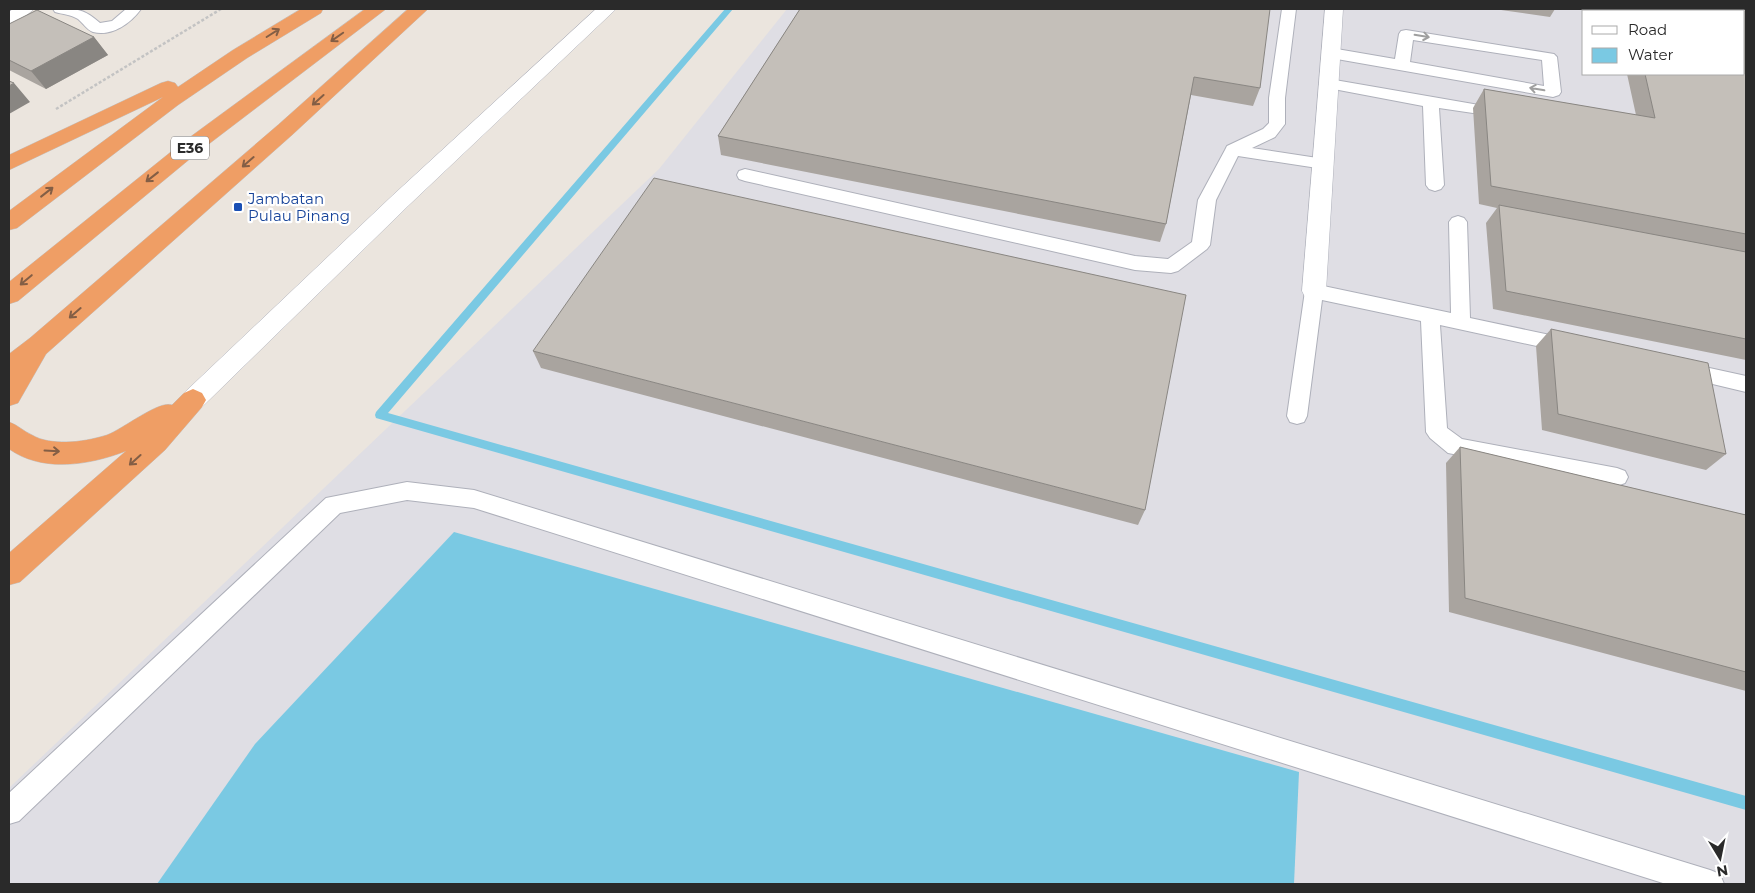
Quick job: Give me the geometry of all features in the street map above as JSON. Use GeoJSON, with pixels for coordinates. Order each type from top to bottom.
{"type":"FeatureCollection","features":[{"type":"Feature","properties":{"kind":"highway"},"geometry":{"type":"LineString","coordinates":[[9,222],[170,101],[240,54],[314,9]]}},
{"type":"Feature","properties":{"kind":"highway","name":"E36"},"geometry":{"type":"LineString","coordinates":[[9,295],[108,212],[260,93],[378,9]]}},
{"type":"Feature","properties":{"kind":"highway"},"geometry":{"type":"LineString","coordinates":[[9,368],[39,345],[419,9]]}},
{"type":"Feature","properties":{"kind":"highway"},"geometry":{"type":"LineString","coordinates":[[9,163],[240,54]]}},
{"type":"Feature","properties":{"kind":"highway"},"geometry":{"type":"LineString","coordinates":[[9,177],[170,101]]}},
{"type":"Feature","properties":{"kind":"highway"},"geometry":{"type":"LineString","coordinates":[[9,396],[39,345]]}},
{"type":"Feature","properties":{"kind":"highway"},"geometry":{"type":"LineString","coordinates":[[9,433],[17,441],[32,449],[50,452],[88,450],[128,438],[193,400]]}},
{"type":"Feature","properties":{"kind":"highway"},"geometry":{"type":"LineString","coordinates":[[9,572],[155,442],[193,400]]}},
{"type":"Feature","properties":{"kind":"street"},"geometry":{"type":"LineString","coordinates":[[9,20],[25,9]]}},
{"type":"Feature","properties":{"kind":"street"},"geometry":{"type":"LineString","coordinates":[[193,400],[400,202],[607,9]]}},
{"type":"Feature","properties":{"kind":"street"},"geometry":{"type":"LineString","coordinates":[[1314,291],[1334,9]]}},
{"type":"Feature","properties":{"kind":"lane"},"geometry":{"type":"LineString","coordinates":[[60,9],[82,15],[96,28],[110,28],[124,20],[134,9]]}},
{"type":"Feature","properties":{"kind":"lane"},"geometry":{"type":"LineString","coordinates":[[745,175],[1135,263],[1171,266],[1201,245],[1206,200],[1233,150],[1269,133],[1277,124],[1277,98],[1289,9]]}},
{"type":"Feature","properties":{"kind":"lane"},"geometry":{"type":"LineString","coordinates":[[1331,52],[1402,65],[1553,92],[1550,57],[1406,34],[1402,65]]}},
{"type":"Feature","properties":{"kind":"lane"},"geometry":{"type":"LineString","coordinates":[[1329,84],[1473,108]]}},
{"type":"Feature","properties":{"kind":"lane"},"geometry":{"type":"LineString","coordinates":[[1431,102],[1436,185]]}},
{"type":"Feature","properties":{"kind":"lane"},"geometry":{"type":"LineString","coordinates":[[1233,150],[1324,164]]}},
{"type":"Feature","properties":{"kind":"lane"},"geometry":{"type":"LineString","coordinates":[[1458,222],[1461,323]]}},
{"type":"Feature","properties":{"kind":"lane"},"geometry":{"type":"LineString","coordinates":[[1297,416],[1314,291],[1585,349]]}},
{"type":"Feature","properties":{"kind":"lane"},"geometry":{"type":"LineString","coordinates":[[1430,316],[1436,432],[1456,447],[1617,476]]}},
{"type":"Feature","properties":{"kind":"lane"},"geometry":{"type":"LineString","coordinates":[[1661,366],[1746,384]]}},
{"type":"Feature","properties":{"kind":"lane"},"geometry":{"type":"LineString","coordinates":[[9,810],[334,505],[407,491],[474,499],[1710,884]]}},
{"type":"Feature","properties":{"kind":"path"},"geometry":{"type":"LineString","coordinates":[[49,114],[221,9]]}},
{"type":"Feature","properties":{"kind":"shaded area"},"geometry":{"type":"Polygon","coordinates":[[[787,9],[1746,9],[1746,884],[9,884],[9,788],[659,169],[787,9]]]}},
{"type":"Feature","properties":{"kind":"water"},"geometry":{"type":"Polygon","coordinates":[[[454,532],[1299,772],[1294,884],[157,884],[255,744],[454,532]]]}},
{"type":"Feature","properties":{"kind":"building"},"geometry":{"type":"Polygon","coordinates":[[[800,9],[1270,9],[1260,88],[1194,77],[1166,224],[718,136],[800,9]]]}},
{"type":"Feature","properties":{"kind":"building"},"geometry":{"type":"Polygon","coordinates":[[[1746,9],[1746,234],[1491,186],[1484,89],[1655,118],[1645,75],[1745,75],[1745,10],[1630,10],[1746,9]]]}},
{"type":"Feature","properties":{"kind":"building"},"geometry":{"type":"Polygon","coordinates":[[[37,10],[94,37],[31,71],[9,60],[9,24],[37,10]]]}},
{"type":"Feature","properties":{"kind":"building"},"geometry":{"type":"Polygon","coordinates":[[[654,178],[1186,295],[1145,510],[533,351],[654,178]]]}},
{"type":"Feature","properties":{"kind":"building"},"geometry":{"type":"Polygon","coordinates":[[[1499,205],[1746,252],[1746,339],[1506,291],[1499,205]]]}},
{"type":"Feature","properties":{"kind":"building"},"geometry":{"type":"Polygon","coordinates":[[[1551,329],[1708,363],[1726,454],[1558,414],[1551,329]]]}},
{"type":"Feature","properties":{"kind":"building"},"geometry":{"type":"Polygon","coordinates":[[[1460,447],[1746,515],[1746,672],[1465,598],[1460,447]]]}},
{"type":"Feature","properties":{"kind":"waterway"},"geometry":{"type":"LineString","coordinates":[[729,9],[380,415],[1746,803]]}},
{"type":"Feature","properties":{"kind":"place","name":"Jambatan Pulau Pinang"},"geometry":{"type":"Point","coordinates":[238,207]}}]}
